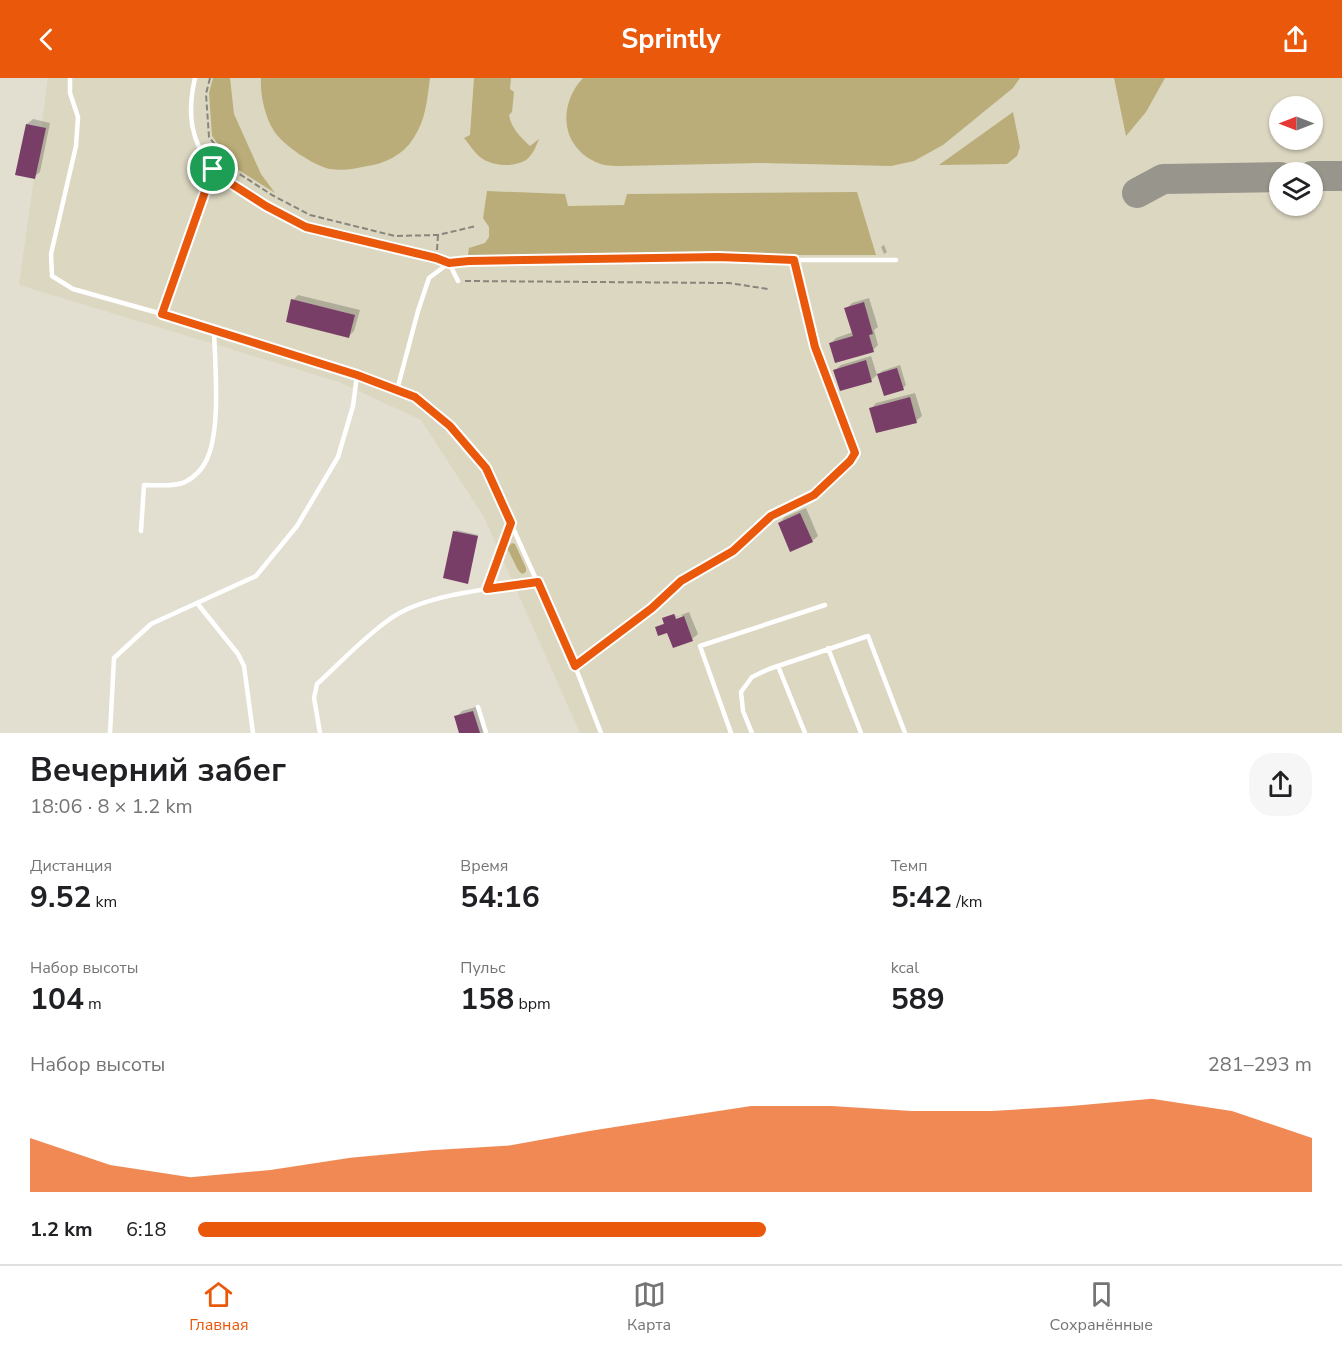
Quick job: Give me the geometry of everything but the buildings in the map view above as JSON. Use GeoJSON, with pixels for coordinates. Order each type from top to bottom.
{"type":"FeatureCollection","features":[{"type":"Feature","properties":{"kind":"lane"},"geometry":{"type":"LineString","coordinates":[[70,78],[70,93],[78,117],[76,146],[51,254],[52,276],[73,289],[214,330],[397,390],[415,397],[450,426],[486,468],[575,666],[601,733]]}},
{"type":"Feature","properties":{"kind":"lane"},"geometry":{"type":"LineString","coordinates":[[195,78],[191,123],[196,143],[213,169],[227,181],[266,206],[306,227],[449,263],[718,257],[896,260]]}},
{"type":"Feature","properties":{"kind":"lane"},"geometry":{"type":"LineString","coordinates":[[162,314],[213,169]]}},
{"type":"Feature","properties":{"kind":"lane"},"geometry":{"type":"LineString","coordinates":[[575,666],[652,608],[681,581],[733,551],[771,516],[814,495],[850,461],[855,453],[815,347],[794,260]]}},
{"type":"Feature","properties":{"kind":"lane"},"geometry":{"type":"LineString","coordinates":[[449,263],[458,281]]}},
{"type":"Feature","properties":{"kind":"lane"},"geometry":{"type":"LineString","coordinates":[[397,390],[429,278],[449,263]]}},
{"type":"Feature","properties":{"kind":"lane"},"geometry":{"type":"LineString","coordinates":[[141,531],[144,485],[183,484],[196,475],[207,460],[214,420],[214,330]]}},
{"type":"Feature","properties":{"kind":"lane"},"geometry":{"type":"LineString","coordinates":[[110,733],[114,658],[151,624],[256,576],[297,526],[338,457],[353,406],[357,375]]}},
{"type":"Feature","properties":{"kind":"lane"},"geometry":{"type":"LineString","coordinates":[[487,589],[511,523]]}},
{"type":"Feature","properties":{"kind":"lane"},"geometry":{"type":"LineString","coordinates":[[320,733],[314,698],[317,684],[390,619],[413,606],[487,589],[538,582]]}},
{"type":"Feature","properties":{"kind":"lane"},"geometry":{"type":"LineString","coordinates":[[197,603],[238,654],[244,666],[253,733]]}},
{"type":"Feature","properties":{"kind":"lane"},"geometry":{"type":"LineString","coordinates":[[731,733],[700,646],[825,605]]}},
{"type":"Feature","properties":{"kind":"lane"},"geometry":{"type":"LineString","coordinates":[[752,733],[743,711],[741,692],[752,677],[828,648],[868,636],[905,733]]}},
{"type":"Feature","properties":{"kind":"lane"},"geometry":{"type":"LineString","coordinates":[[828,648],[861,733]]}},
{"type":"Feature","properties":{"kind":"lane"},"geometry":{"type":"LineString","coordinates":[[778,666],[805,733]]}},
{"type":"Feature","properties":{"kind":"lane"},"geometry":{"type":"LineString","coordinates":[[478,707],[486,733]]}},
{"type":"Feature","properties":{"kind":"path"},"geometry":{"type":"LineString","coordinates":[[210,78],[206,94],[209,137],[235,171],[272,195],[310,215],[395,236],[438,236],[476,226]]}},
{"type":"Feature","properties":{"kind":"path"},"geometry":{"type":"LineString","coordinates":[[438,236],[439,245]]}},
{"type":"Feature","properties":{"kind":"path"},"geometry":{"type":"LineString","coordinates":[[458,281],[729,283],[768,289]]}},
{"type":"Feature","properties":{"kind":"shaded area"},"geometry":{"type":"Polygon","coordinates":[[[48,78],[1342,78],[1342,733],[580,733],[484,517],[421,420],[339,382],[19,285],[48,78]]]}},
{"type":"Feature","properties":{"kind":"shaded area"},"geometry":{"type":"Polygon","coordinates":[[[213,78],[230,78],[234,114],[261,174],[275,193],[237,169],[212,136],[209,93],[213,78]]]}},
{"type":"Feature","properties":{"kind":"shaded area"},"geometry":{"type":"Polygon","coordinates":[[[261,78],[430,78],[421,125],[409,145],[393,158],[380,163],[339,170],[323,167],[308,159],[278,137],[266,113],[261,91],[261,78]]]}},
{"type":"Feature","properties":{"kind":"shaded area"},"geometry":{"type":"Polygon","coordinates":[[[474,78],[511,78],[510,89],[514,92],[512,112],[509,115],[512,124],[530,146],[539,139],[532,153],[521,163],[496,164],[485,160],[464,138],[470,135],[474,78]]]}},
{"type":"Feature","properties":{"kind":"shaded area"},"geometry":{"type":"Polygon","coordinates":[[[583,78],[1020,78],[1013,88],[943,145],[914,161],[891,166],[760,163],[610,166],[586,156],[576,147],[570,137],[567,125],[569,101],[583,78]]]}},
{"type":"Feature","properties":{"kind":"shaded area"},"geometry":{"type":"Polygon","coordinates":[[[1114,78],[1165,78],[1146,112],[1126,136],[1114,78]]]}},
{"type":"Feature","properties":{"kind":"shaded area"},"geometry":{"type":"Polygon","coordinates":[[[1013,112],[1020,147],[1017,156],[1007,164],[939,165],[1013,112]]]}},
{"type":"Feature","properties":{"kind":"shaded area"},"geometry":{"type":"Polygon","coordinates":[[[487,191],[565,194],[568,206],[624,205],[627,194],[857,192],[876,255],[468,255],[469,248],[485,243],[489,237],[489,227],[483,218],[487,191]]]}},
{"type":"Feature","properties":{"kind":"shaded area"},"geometry":{"type":"Polygon","coordinates":[[[512,543],[515,544],[526,568],[526,572],[522,574],[507,548],[512,543]]]}},
{"type":"Feature","properties":{"kind":"taxiway"},"geometry":{"type":"LineString","coordinates":[[1323,176],[1342,176]]}},
{"type":"Feature","properties":{"kind":"taxiway"},"geometry":{"type":"LineString","coordinates":[[1137,193],[1163,179],[1269,177]]}},
{"type":"Feature","properties":{"kind":"route"},"geometry":{"type":"LineString","coordinates":[[213,169],[227,181],[266,206],[306,227],[449,263],[718,257],[794,260],[815,347],[855,453],[850,461],[814,495],[771,516],[733,551],[681,581],[652,608],[575,666],[538,582],[487,589],[511,523],[486,468],[450,426],[415,397],[357,375],[162,314],[213,169]]}}]}
